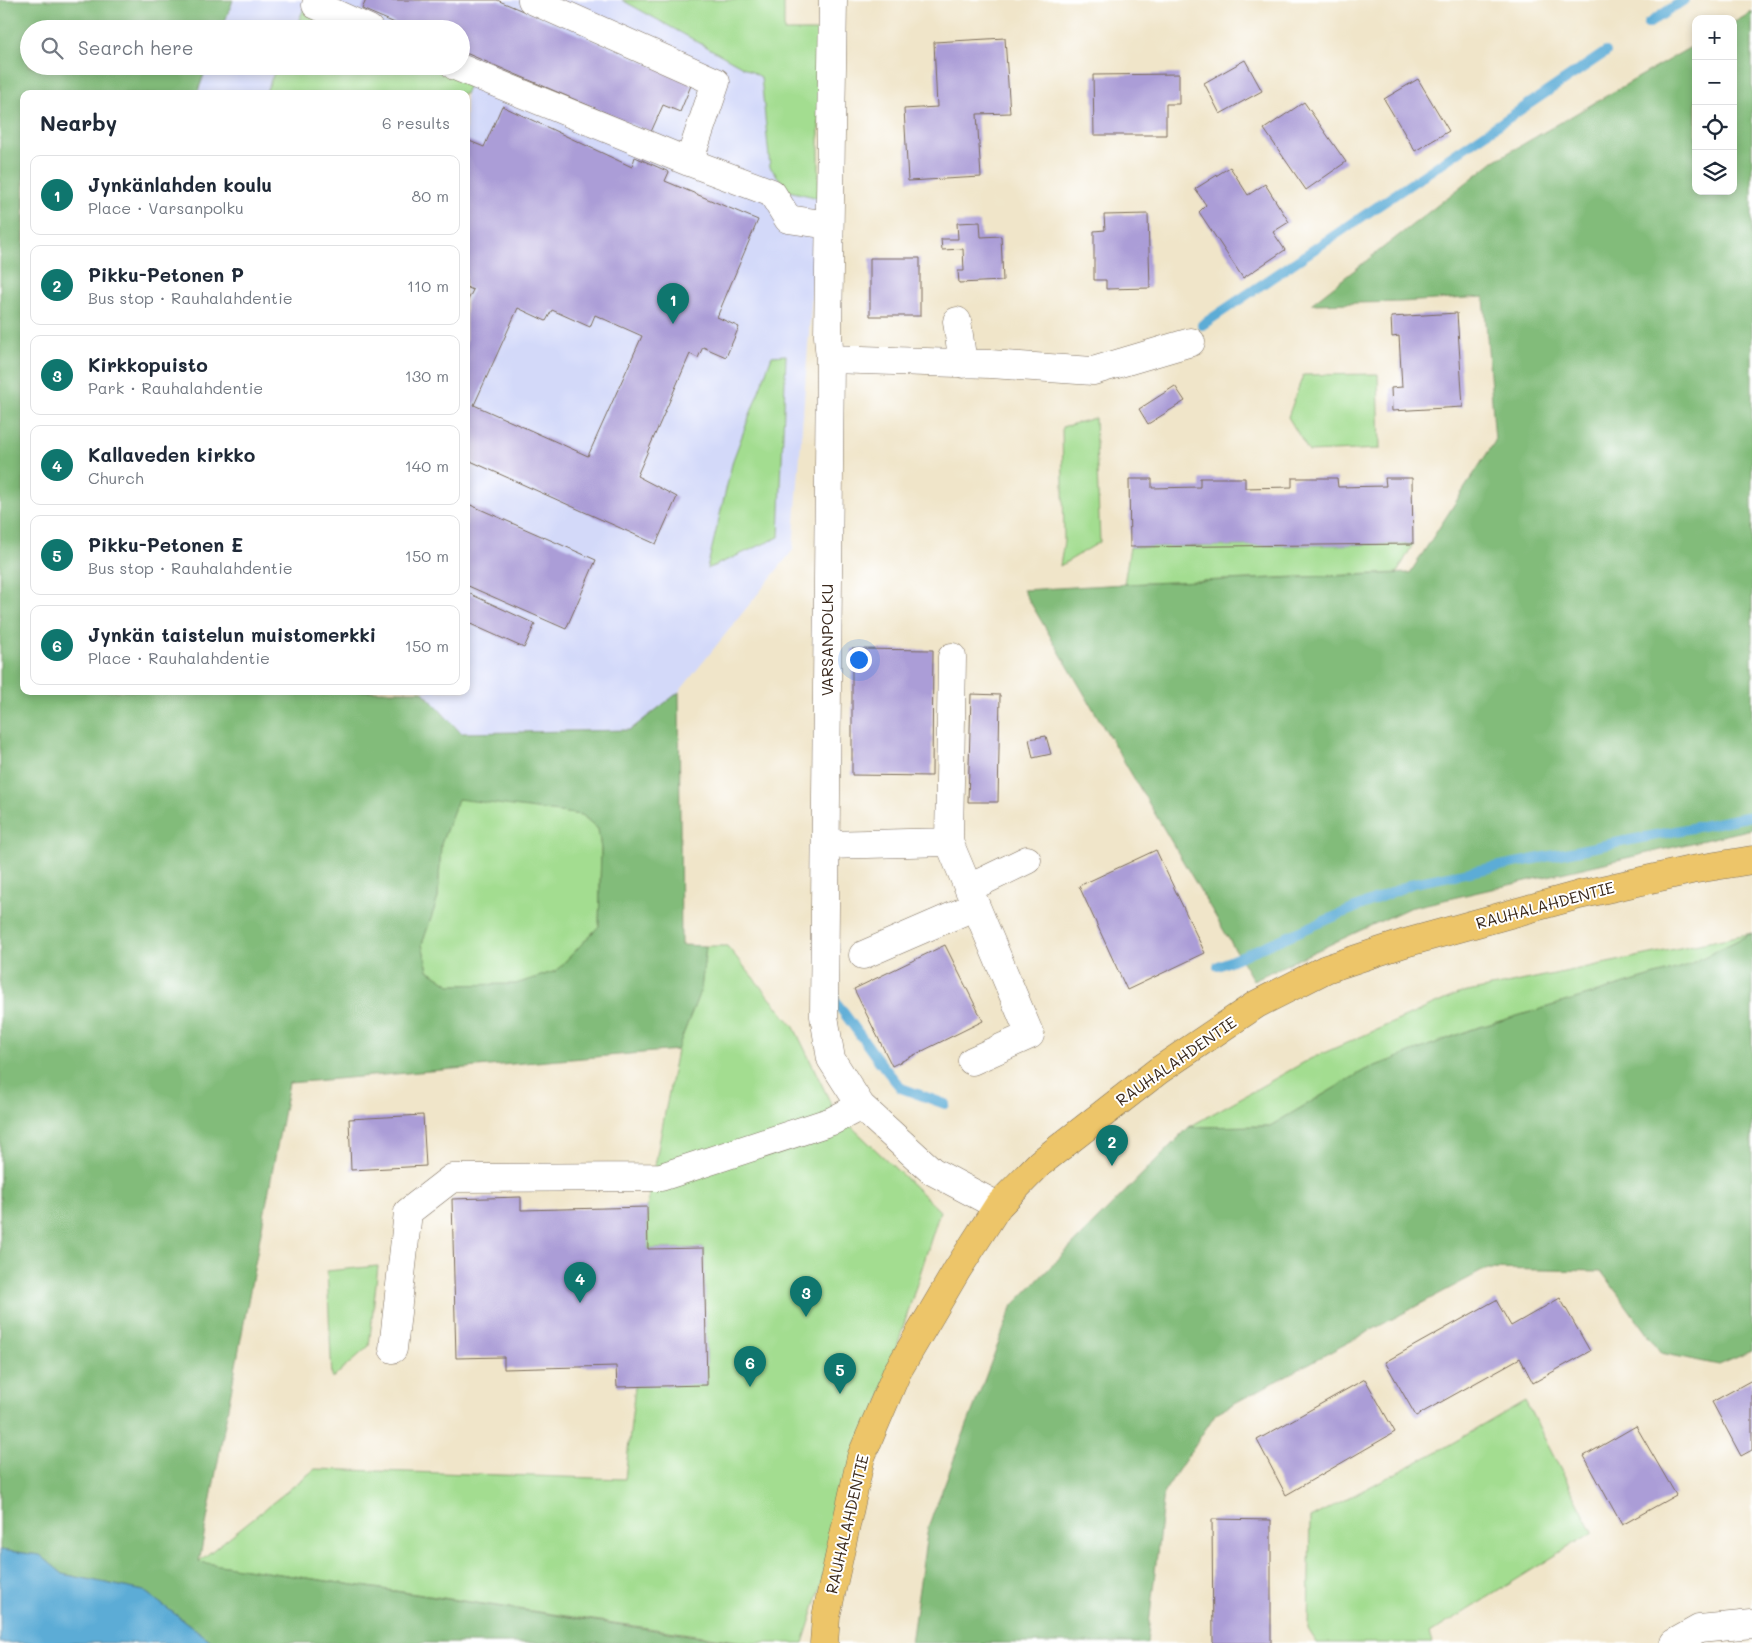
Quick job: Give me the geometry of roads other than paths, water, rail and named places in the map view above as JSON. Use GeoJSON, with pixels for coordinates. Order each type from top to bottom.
{"type":"FeatureCollection","features":[{"type":"Feature","properties":{"kind":"main road","name":"RAUHALAHDENTIE"},"geometry":{"type":"LineString","coordinates":[[824,1643],[826,1616],[861,1457],[897,1372],[998,1206],[1040,1163],[1158,1071],[1257,1004],[1326,969],[1404,943],[1579,895],[1692,870],[1752,860]]}},
{"type":"Feature","properties":{"kind":"street"},"geometry":{"type":"LineString","coordinates":[[318,0],[316,6],[348,20]]}},
{"type":"Feature","properties":{"kind":"street"},"geometry":{"type":"LineString","coordinates":[[532,0],[716,82],[689,162]]}},
{"type":"Feature","properties":{"kind":"street","name":"VARSANPOLKU"},"geometry":{"type":"LineString","coordinates":[[833,0],[828,336],[830,359],[824,1016],[832,1059],[861,1106],[932,1171],[998,1206]]}},
{"type":"Feature","properties":{"kind":"street"},"geometry":{"type":"LineString","coordinates":[[470,72],[689,162],[772,193],[788,219],[829,225]]}},
{"type":"Feature","properties":{"kind":"street"},"geometry":{"type":"LineString","coordinates":[[957,321],[963,364]]}},
{"type":"Feature","properties":{"kind":"street"},"geometry":{"type":"LineString","coordinates":[[830,359],[1093,371],[1191,342]]}},
{"type":"Feature","properties":{"kind":"street"},"geometry":{"type":"LineString","coordinates":[[952,657],[949,842],[1030,1036],[972,1061]]}},
{"type":"Feature","properties":{"kind":"street"},"geometry":{"type":"LineString","coordinates":[[826,844],[949,842]]}},
{"type":"Feature","properties":{"kind":"street"},"geometry":{"type":"LineString","coordinates":[[862,955],[972,897],[1027,860]]}},
{"type":"Feature","properties":{"kind":"street"},"geometry":{"type":"LineString","coordinates":[[393,1349],[408,1212],[452,1178],[661,1177],[832,1121],[861,1106]]}},
{"type":"Feature","properties":{"kind":"street"},"geometry":{"type":"LineString","coordinates":[[1674,1643],[1699,1629],[1752,1624]]}},
{"type":"Feature","properties":{"kind":"water"},"geometry":{"type":"Polygon","coordinates":[[[0,1550],[40,1555],[63,1574],[144,1591],[214,1643],[0,1643],[0,1550]]]}},
{"type":"Feature","properties":{"kind":"waterway"},"geometry":{"type":"LineString","coordinates":[[1648,24],[1684,0]]}},
{"type":"Feature","properties":{"kind":"waterway"},"geometry":{"type":"LineString","coordinates":[[1202,325],[1606,52]]}},
{"type":"Feature","properties":{"kind":"waterway"},"geometry":{"type":"LineString","coordinates":[[1218,966],[1414,883],[1752,816]]}},
{"type":"Feature","properties":{"kind":"waterway"},"geometry":{"type":"LineString","coordinates":[[834,992],[833,998],[901,1088],[945,1104]]}},
{"type":"Feature","properties":{"kind":"place","name":"Jynkänlahden koulu"},"geometry":{"type":"Point","coordinates":[673,324]}},
{"type":"Feature","properties":{"kind":"place","name":"Pikku-Petonen P"},"geometry":{"type":"Point","coordinates":[1112,1166]}},
{"type":"Feature","properties":{"kind":"place","name":"Kallaveden kirkko"},"geometry":{"type":"Point","coordinates":[580,1303]}},
{"type":"Feature","properties":{"kind":"place","name":"Kirkkopuisto"},"geometry":{"type":"Point","coordinates":[806,1317]}},
{"type":"Feature","properties":{"kind":"place","name":"Jynkän taistelun muistomerkki"},"geometry":{"type":"Point","coordinates":[750,1387]}},
{"type":"Feature","properties":{"kind":"place","name":"Pikku-Petonen E"},"geometry":{"type":"Point","coordinates":[840,1394]}}]}
